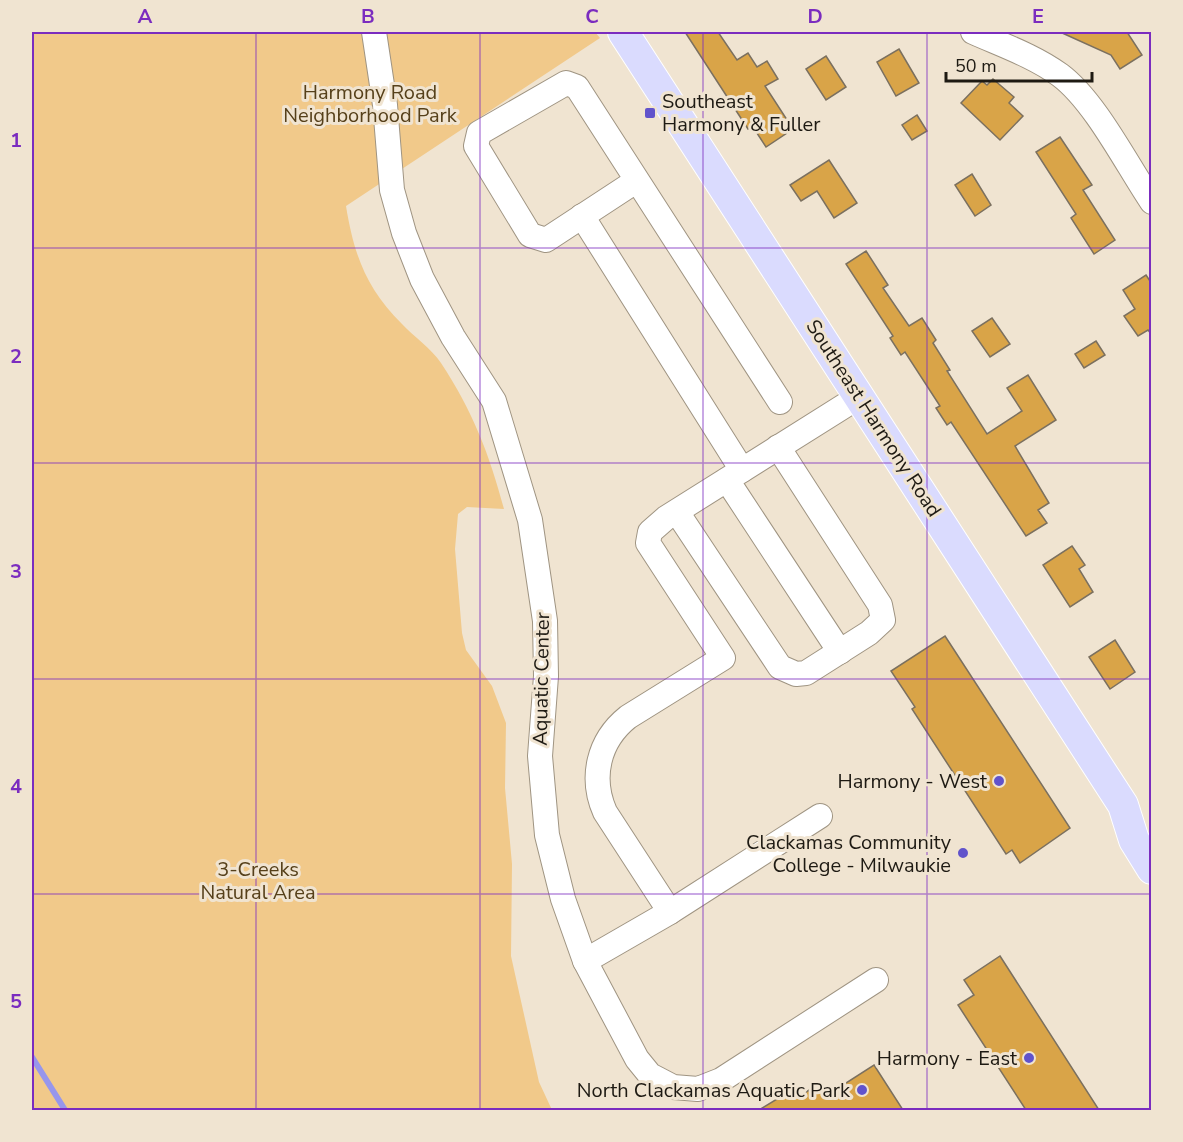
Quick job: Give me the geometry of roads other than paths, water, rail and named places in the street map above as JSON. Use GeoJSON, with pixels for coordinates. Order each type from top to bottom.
{"type":"FeatureCollection","features":[{"type":"Feature","properties":{"kind":"main road","name":"Southeast Harmony Road"},"geometry":{"type":"LineString","coordinates":[[623,32],[1124,805],[1134,840],[1152,869]]}},
{"type":"Feature","properties":{"kind":"main road","name":"Southeast Harmony Road"},"geometry":{"type":"LineString","coordinates":[[1124,805],[1152,826]]}},
{"type":"Feature","properties":{"kind":"street","name":"Aquatic Center"},"geometry":{"type":"LineString","coordinates":[[374,32],[385,105],[392,190],[404,233],[422,279],[448,327],[494,401],[530,520],[545,621],[546,676],[540,756],[547,835],[563,899],[585,961],[637,1059],[650,1076],[672,1087],[698,1089],[721,1080],[876,981]]}},
{"type":"Feature","properties":{"kind":"street"},"geometry":{"type":"LineString","coordinates":[[973,32],[1028,56],[1070,84],[1087,104],[1152,202]]}},
{"type":"Feature","properties":{"kind":"street"},"geometry":{"type":"LineString","coordinates":[[636,181],[546,240],[530,235],[476,146],[479,133],[566,83],[577,87],[780,402]]}},
{"type":"Feature","properties":{"kind":"street"},"geometry":{"type":"LineString","coordinates":[[582,216],[840,652]]}},
{"type":"Feature","properties":{"kind":"street"},"geometry":{"type":"LineString","coordinates":[[670,912],[605,812],[598,797],[598,766],[603,744],[614,728],[723,658],[648,543],[650,532],[734,475],[860,396]]}},
{"type":"Feature","properties":{"kind":"street"},"geometry":{"type":"LineString","coordinates":[[677,512],[780,667],[796,674],[806,673],[840,652],[883,620],[880,605],[778,447]]}},
{"type":"Feature","properties":{"kind":"street"},"geometry":{"type":"LineString","coordinates":[[585,961],[670,912],[820,816]]}},
{"type":"Feature","properties":{"kind":"waterway"},"geometry":{"type":"LineString","coordinates":[[32,1057],[65,1110]]}},
{"type":"Feature","properties":{"kind":"place","name":"Southeast Harmony & Fuller"},"geometry":{"type":"Point","coordinates":[650,113]}},
{"type":"Feature","properties":{"kind":"place","name":"Harmony - West"},"geometry":{"type":"Point","coordinates":[999,781]}},
{"type":"Feature","properties":{"kind":"place","name":"Clackamas Community College - Milwaukie"},"geometry":{"type":"Point","coordinates":[963,853]}},
{"type":"Feature","properties":{"kind":"place","name":"Harmony - East"},"geometry":{"type":"Point","coordinates":[1029,1058]}},
{"type":"Feature","properties":{"kind":"place","name":"North Clackamas Aquatic Park"},"geometry":{"type":"Point","coordinates":[862,1090]}},
{"type":"Feature","properties":{"kind":"park label","name":"Harmony Road Neighborhood Park"},"geometry":{"type":"Point","coordinates":[370,104]}},
{"type":"Feature","properties":{"kind":"park label","name":"3-Creeks Natural Area"},"geometry":{"type":"Point","coordinates":[258,880]}}]}
